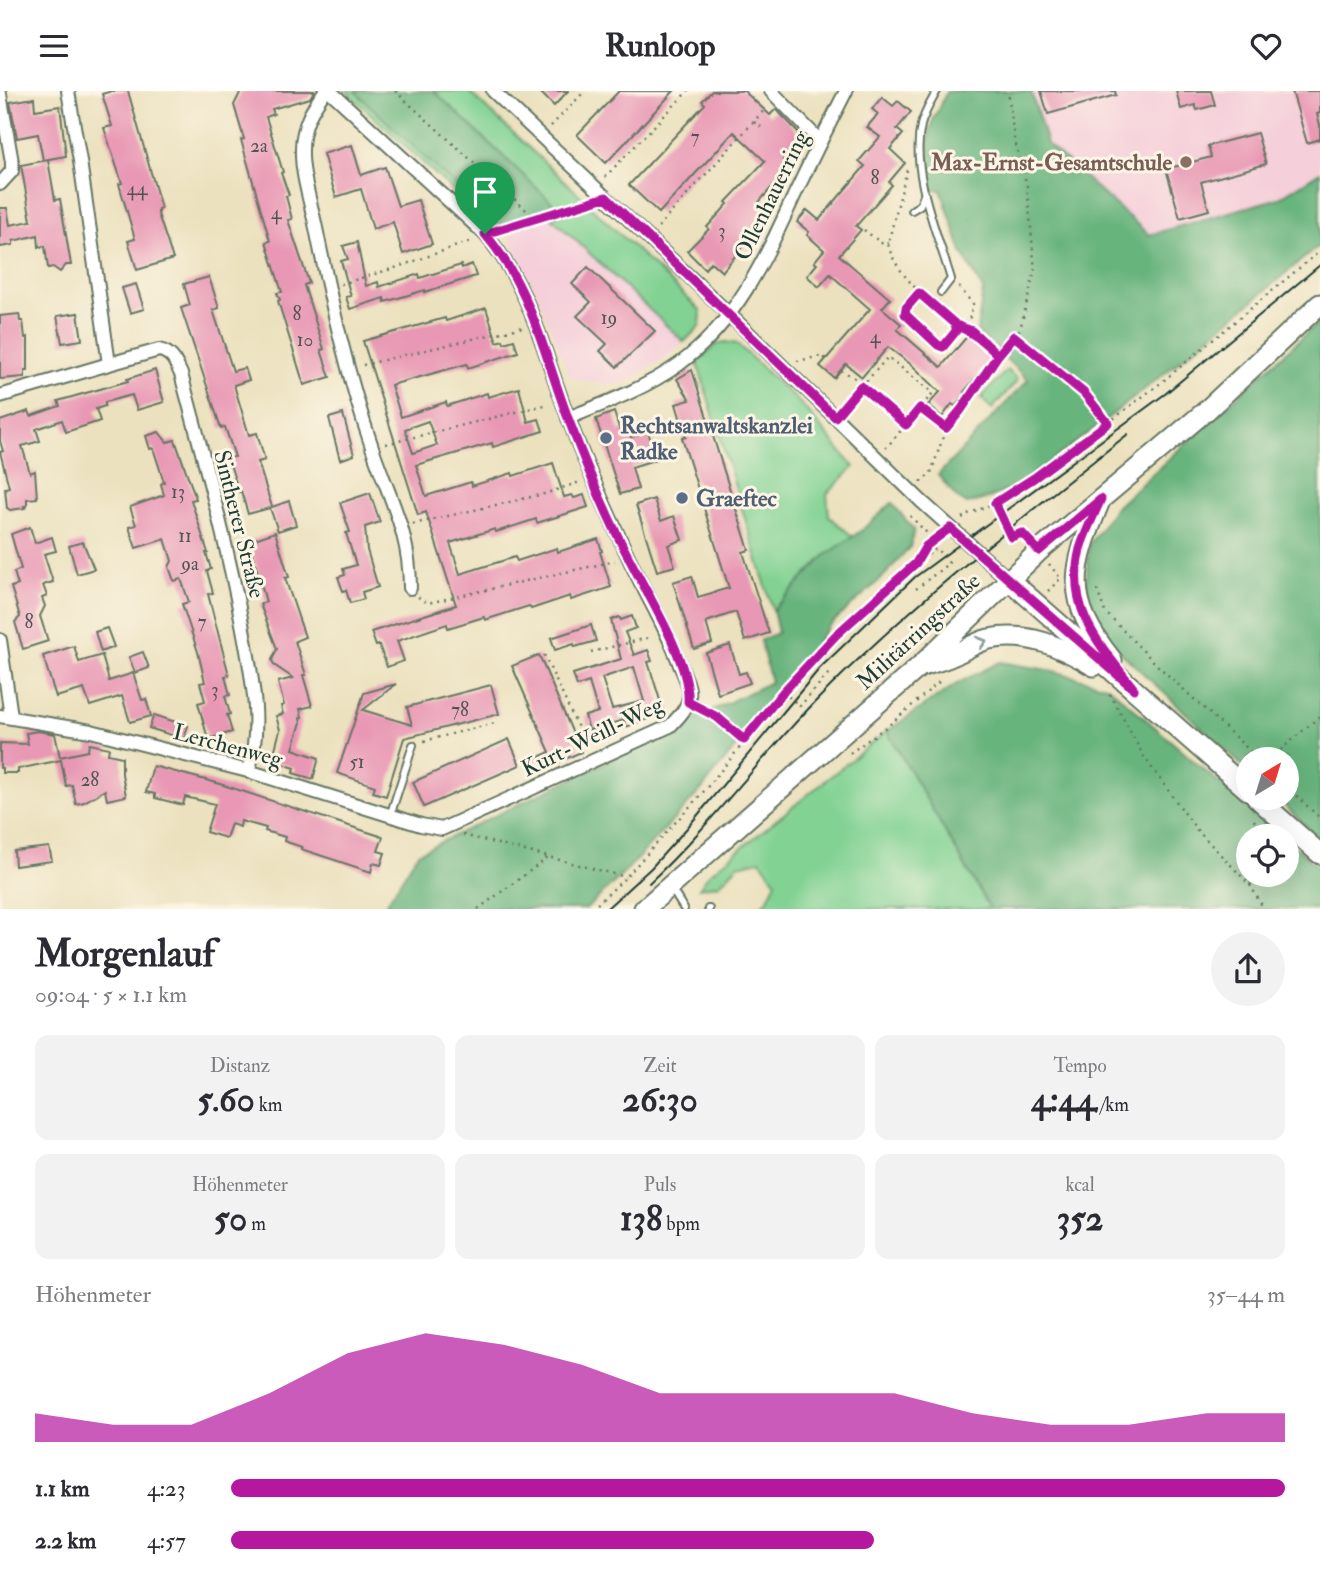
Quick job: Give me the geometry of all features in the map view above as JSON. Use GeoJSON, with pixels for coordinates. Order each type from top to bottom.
{"type":"FeatureCollection","features":[{"type":"Feature","properties":{"kind":"main road","name":"Militärringstraße"},"geometry":{"type":"LineString","coordinates":[[644,909],[919,667],[1039,551],[1208,410],[1320,304]]}},
{"type":"Feature","properties":{"kind":"main road"},"geometry":{"type":"LineString","coordinates":[[1101,499],[1081,547],[1075,585],[1082,611],[1101,646],[1134,689]]}},
{"type":"Feature","properties":{"kind":"main road"},"geometry":{"type":"LineString","coordinates":[[1008,579],[1236,779]]}},
{"type":"Feature","properties":{"kind":"main road"},"geometry":{"type":"LineString","coordinates":[[919,667],[951,657],[989,639],[1016,637],[1066,649],[1134,689]]}},
{"type":"Feature","properties":{"kind":"main road"},"geometry":{"type":"LineString","coordinates":[[1270,810],[1320,854]]}},
{"type":"Feature","properties":{"kind":"street"},"geometry":{"type":"LineString","coordinates":[[68,91],[109,364]]}},
{"type":"Feature","properties":{"kind":"street"},"geometry":{"type":"LineString","coordinates":[[328,91],[304,126],[302,151],[328,288],[373,449],[403,528],[410,563],[410,588]]}},
{"type":"Feature","properties":{"kind":"street","name":"Kurt-Weill-Weg"},"geometry":{"type":"LineString","coordinates":[[328,91],[485,234],[523,289],[568,418],[628,557],[668,633],[689,689],[688,702],[681,715],[670,726],[442,829]]}},
{"type":"Feature","properties":{"kind":"street"},"geometry":{"type":"LineString","coordinates":[[493,91],[912,492],[1008,579]]}},
{"type":"Feature","properties":{"kind":"street","name":"Ollenhauerring"},"geometry":{"type":"LineString","coordinates":[[729,314],[748,289],[770,248],[846,91]]}},
{"type":"Feature","properties":{"kind":"street"},"geometry":{"type":"LineString","coordinates":[[0,94],[12,171],[0,184]]}},
{"type":"Feature","properties":{"kind":"street"},"geometry":{"type":"LineString","coordinates":[[774,94],[820,141]]}},
{"type":"Feature","properties":{"kind":"street"},"geometry":{"type":"LineString","coordinates":[[568,418],[636,390],[665,373],[698,347],[729,314]]}},
{"type":"Feature","properties":{"kind":"street","name":"Sintherer Straße"},"geometry":{"type":"LineString","coordinates":[[0,396],[159,350],[173,356],[181,374],[233,570],[251,674],[255,743],[248,771]]}},
{"type":"Feature","properties":{"kind":"street"},"geometry":{"type":"LineString","coordinates":[[0,640],[5,716]]}},
{"type":"Feature","properties":{"kind":"street","name":"Lerchenweg"},"geometry":{"type":"LineString","coordinates":[[5,716],[91,731],[248,771],[390,816],[442,829]]}},
{"type":"Feature","properties":{"kind":"lane"},"geometry":{"type":"LineString","coordinates":[[937,91],[916,135],[924,195],[951,279],[941,292]]}},
{"type":"Feature","properties":{"kind":"lane"},"geometry":{"type":"LineString","coordinates":[[912,210],[920,205],[924,195]]}},
{"type":"Feature","properties":{"kind":"lane"},"geometry":{"type":"LineString","coordinates":[[390,816],[413,745]]}},
{"type":"Feature","properties":{"kind":"lane"},"geometry":{"type":"LineString","coordinates":[[670,886],[684,909]]}},
{"type":"Feature","properties":{"kind":"path"},"geometry":{"type":"LineString","coordinates":[[395,91],[536,219]]}},
{"type":"Feature","properties":{"kind":"path"},"geometry":{"type":"LineString","coordinates":[[541,137],[585,91]]}},
{"type":"Feature","properties":{"kind":"path"},"geometry":{"type":"LineString","coordinates":[[595,187],[688,91]]}},
{"type":"Feature","properties":{"kind":"path"},"geometry":{"type":"LineString","coordinates":[[912,492],[929,474],[946,428],[1020,329],[1035,271],[1027,185],[1014,138],[1008,91]]}},
{"type":"Feature","properties":{"kind":"path"},"geometry":{"type":"LineString","coordinates":[[648,237],[754,122],[774,94]]}},
{"type":"Feature","properties":{"kind":"path"},"geometry":{"type":"LineString","coordinates":[[754,122],[761,127]]}},
{"type":"Feature","properties":{"kind":"path"},"geometry":{"type":"LineString","coordinates":[[908,168],[888,243],[889,253],[919,293],[956,325],[972,331],[998,355]]}},
{"type":"Feature","properties":{"kind":"path"},"geometry":{"type":"LineString","coordinates":[[485,234],[606,197]]}},
{"type":"Feature","properties":{"kind":"path"},"geometry":{"type":"LineString","coordinates":[[864,230],[884,245],[888,243]]}},
{"type":"Feature","properties":{"kind":"path"},"geometry":{"type":"LineString","coordinates":[[328,288],[469,242]]}},
{"type":"Feature","properties":{"kind":"path"},"geometry":{"type":"LineString","coordinates":[[592,909],[626,877],[704,791],[783,692],[836,635],[916,563],[926,546],[968,514],[995,503],[1034,478],[1108,423],[1162,382],[1320,251]]}},
{"type":"Feature","properties":{"kind":"path"},"geometry":{"type":"LineString","coordinates":[[951,279],[973,304],[970,317],[961,327]]}},
{"type":"Feature","properties":{"kind":"path"},"geometry":{"type":"LineString","coordinates":[[919,293],[906,308],[905,314],[938,345],[943,347],[956,331],[956,325]]}},
{"type":"Feature","properties":{"kind":"path"},"geometry":{"type":"LineString","coordinates":[[349,368],[521,327]]}},
{"type":"Feature","properties":{"kind":"path"},"geometry":{"type":"LineString","coordinates":[[1014,336],[1084,393],[1108,423]]}},
{"type":"Feature","properties":{"kind":"path"},"geometry":{"type":"LineString","coordinates":[[787,370],[797,361],[822,356],[826,359]]}},
{"type":"Feature","properties":{"kind":"path"},"geometry":{"type":"LineString","coordinates":[[835,417],[888,357],[933,393],[877,458]]}},
{"type":"Feature","properties":{"kind":"path"},"geometry":{"type":"LineString","coordinates":[[841,370],[860,381],[867,380]]}},
{"type":"Feature","properties":{"kind":"path"},"geometry":{"type":"LineString","coordinates":[[861,386],[906,425]]}},
{"type":"Feature","properties":{"kind":"path"},"geometry":{"type":"LineString","coordinates":[[373,449],[541,407]]}},
{"type":"Feature","properties":{"kind":"path"},"geometry":{"type":"LineString","coordinates":[[920,408],[946,428]]}},
{"type":"Feature","properties":{"kind":"path"},"geometry":{"type":"LineString","coordinates":[[403,528],[420,521],[544,494],[576,484]]}},
{"type":"Feature","properties":{"kind":"path"},"geometry":{"type":"LineString","coordinates":[[995,503],[1011,537],[1022,533],[1039,551]]}},
{"type":"Feature","properties":{"kind":"path"},"geometry":{"type":"LineString","coordinates":[[910,516],[934,540]]}},
{"type":"Feature","properties":{"kind":"path"},"geometry":{"type":"LineString","coordinates":[[916,589],[949,563],[936,548],[928,555],[922,554]]}},
{"type":"Feature","properties":{"kind":"path"},"geometry":{"type":"LineString","coordinates":[[410,588],[421,600],[428,603],[605,563]]}},
{"type":"Feature","properties":{"kind":"path"},"geometry":{"type":"LineString","coordinates":[[1075,585],[1087,584],[1096,589],[1105,612],[1157,665],[1246,747]]}},
{"type":"Feature","properties":{"kind":"path"},"geometry":{"type":"LineString","coordinates":[[591,652],[668,633]]}},
{"type":"Feature","properties":{"kind":"path"},"geometry":{"type":"LineString","coordinates":[[544,655],[594,762]]}},
{"type":"Feature","properties":{"kind":"path"},"geometry":{"type":"LineString","coordinates":[[783,692],[800,706],[829,673]]}},
{"type":"Feature","properties":{"kind":"path"},"geometry":{"type":"LineString","coordinates":[[849,753],[893,722],[948,674]]}},
{"type":"Feature","properties":{"kind":"path"},"geometry":{"type":"LineString","coordinates":[[1109,691],[1144,757],[1197,830],[1236,870]]}},
{"type":"Feature","properties":{"kind":"path"},"geometry":{"type":"LineString","coordinates":[[688,702],[717,717],[744,740]]}},
{"type":"Feature","properties":{"kind":"path"},"geometry":{"type":"LineString","coordinates":[[1284,747],[1320,716]]}},
{"type":"Feature","properties":{"kind":"path"},"geometry":{"type":"LineString","coordinates":[[413,745],[495,723]]}},
{"type":"Feature","properties":{"kind":"path"},"geometry":{"type":"LineString","coordinates":[[1299,798],[1320,818]]}},
{"type":"Feature","properties":{"kind":"path"},"geometry":{"type":"LineString","coordinates":[[442,829],[626,877]]}},
{"type":"Feature","properties":{"kind":"path"},"geometry":{"type":"LineString","coordinates":[[478,909],[549,857]]}},
{"type":"Feature","properties":{"kind":"path"},"geometry":{"type":"LineString","coordinates":[[1251,887],[1264,909]]}},
{"type":"Feature","properties":{"kind":"shaded area","name":"Max-Ernst-Gesamtschule"},"geometry":{"type":"Polygon","coordinates":[[[1031,91],[1320,91],[1320,199],[1166,252],[1058,179],[1031,91]]]}},
{"type":"Feature","properties":{"kind":"shaded area"},"geometry":{"type":"Polygon","coordinates":[[[551,217],[684,342],[659,362],[624,383],[609,385],[570,377],[542,306],[506,230],[551,217]]]}},
{"type":"Feature","properties":{"kind":"green space"},"geometry":{"type":"Polygon","coordinates":[[[346,91],[468,91],[586,201],[493,228],[346,91]]]}},
{"type":"Feature","properties":{"kind":"green space"},"geometry":{"type":"Polygon","coordinates":[[[354,91],[434,91],[559,209],[498,226],[354,91]]]}},
{"type":"Feature","properties":{"kind":"green space"},"geometry":{"type":"Polygon","coordinates":[[[947,91],[1031,91],[1047,144],[1149,235],[1279,198],[1320,172],[1320,245],[1149,386],[1048,464],[1001,493],[967,504],[956,497],[938,475],[1028,380],[977,331],[983,290],[962,252],[941,190],[931,190],[927,146],[933,120],[947,91]]]}},
{"type":"Feature","properties":{"kind":"green space"},"geometry":{"type":"Polygon","coordinates":[[[590,206],[701,311],[700,326],[684,342],[551,217],[590,206]]]}},
{"type":"Feature","properties":{"kind":"green space"},"geometry":{"type":"Polygon","coordinates":[[[1320,321],[1320,840],[1289,810],[1299,810],[1299,747],[1236,747],[1236,760],[1116,648],[1095,618],[1086,593],[1089,545],[1114,509],[1320,321]]]}},
{"type":"Feature","properties":{"kind":"green space"},"geometry":{"type":"Polygon","coordinates":[[[718,344],[737,344],[803,406],[854,467],[827,494],[829,516],[853,537],[825,556],[773,610],[697,362],[718,344]]]}},
{"type":"Feature","properties":{"kind":"green space"},"geometry":{"type":"Polygon","coordinates":[[[1007,370],[1018,380],[992,409],[981,398],[1007,370]]]}},
{"type":"Feature","properties":{"kind":"green space"},"geometry":{"type":"Polygon","coordinates":[[[892,503],[914,530],[911,546],[885,575],[829,626],[796,672],[702,789],[624,873],[586,909],[383,909],[418,853],[771,682],[760,640],[778,633],[773,610],[825,556],[862,530],[892,503]]]}},
{"type":"Feature","properties":{"kind":"green space"},"geometry":{"type":"Polygon","coordinates":[[[1000,662],[1054,671],[1109,687],[1236,796],[1236,810],[1252,810],[1269,824],[1236,824],[1236,887],[1299,887],[1299,850],[1320,869],[1320,909],[990,909],[887,731],[958,683],[1000,662]]]}},
{"type":"Feature","properties":{"kind":"green space"},"geometry":{"type":"Polygon","coordinates":[[[887,731],[990,909],[756,909],[767,901],[776,882],[760,860],[738,865],[720,884],[699,888],[709,874],[887,731]]]}},
{"type":"Feature","properties":{"kind":"building"},"geometry":{"type":"Polygon","coordinates":[[[128,91],[161,208],[158,209],[158,214],[173,259],[137,270],[128,241],[135,239],[119,184],[122,183],[104,128],[112,126],[102,94],[128,91]]]}},
{"type":"Feature","properties":{"kind":"building"},"geometry":{"type":"Polygon","coordinates":[[[241,91],[314,91],[310,98],[272,109],[274,114],[266,117],[289,195],[286,196],[292,219],[288,220],[309,283],[304,285],[330,377],[304,385],[278,301],[280,300],[277,293],[282,292],[266,242],[270,241],[241,140],[244,139],[234,105],[241,91]]]}},
{"type":"Feature","properties":{"kind":"building"},"geometry":{"type":"Polygon","coordinates":[[[539,91],[568,91],[554,106],[539,91]]]}},
{"type":"Feature","properties":{"kind":"building"},"geometry":{"type":"Polygon","coordinates":[[[619,91],[674,91],[606,163],[577,135],[619,91]]]}},
{"type":"Feature","properties":{"kind":"building"},"geometry":{"type":"Polygon","coordinates":[[[712,91],[744,91],[770,115],[776,109],[803,140],[783,160],[790,167],[759,202],[770,212],[722,272],[711,262],[705,269],[687,251],[709,229],[707,227],[728,204],[726,202],[765,161],[734,132],[659,213],[629,185],[705,104],[702,101],[712,91]]]}},
{"type":"Feature","properties":{"kind":"building"},"geometry":{"type":"Polygon","coordinates":[[[1041,91],[1115,91],[1116,95],[1048,114],[1041,91]]]}},
{"type":"Feature","properties":{"kind":"building"},"geometry":{"type":"Polygon","coordinates":[[[1176,91],[1211,91],[1215,105],[1197,110],[1195,105],[1181,109],[1176,91]]]}},
{"type":"Feature","properties":{"kind":"building"},"geometry":{"type":"Polygon","coordinates":[[[1292,91],[1320,91],[1320,113],[1317,114],[1320,139],[1307,143],[1292,91]]]}},
{"type":"Feature","properties":{"kind":"building"},"geometry":{"type":"Polygon","coordinates":[[[882,97],[893,106],[898,101],[911,112],[897,129],[903,134],[890,149],[905,163],[889,182],[892,185],[856,226],[861,230],[839,255],[890,299],[882,308],[901,324],[897,329],[941,367],[970,333],[994,356],[964,392],[966,394],[955,406],[952,404],[942,417],[928,405],[940,392],[888,347],[862,377],[846,364],[834,378],[820,366],[870,309],[830,274],[819,287],[807,276],[824,250],[797,222],[807,210],[819,220],[865,166],[859,161],[880,137],[867,127],[878,114],[872,109],[882,97]]]}},
{"type":"Feature","properties":{"kind":"building"},"geometry":{"type":"Polygon","coordinates":[[[34,98],[35,110],[60,106],[66,156],[43,160],[38,134],[17,138],[10,102],[34,98]]]}},
{"type":"Feature","properties":{"kind":"building"},"geometry":{"type":"Polygon","coordinates":[[[1257,133],[1266,164],[1201,182],[1209,210],[1180,218],[1166,169],[1211,157],[1208,146],[1257,133]]]}},
{"type":"Feature","properties":{"kind":"building"},"geometry":{"type":"Polygon","coordinates":[[[352,145],[361,175],[385,167],[398,206],[418,200],[432,244],[403,254],[393,222],[373,229],[361,189],[336,197],[323,154],[352,145]]]}},
{"type":"Feature","properties":{"kind":"building"},"geometry":{"type":"Polygon","coordinates":[[[48,160],[55,200],[60,199],[71,265],[66,265],[60,272],[53,267],[48,268],[45,246],[39,247],[38,235],[0,247],[0,208],[7,208],[10,225],[31,221],[21,165],[48,160]]]}},
{"type":"Feature","properties":{"kind":"building"},"geometry":{"type":"Polygon","coordinates":[[[357,242],[366,286],[378,282],[379,287],[419,274],[420,278],[472,264],[476,276],[425,292],[385,302],[384,298],[350,309],[346,297],[351,296],[341,261],[348,259],[343,246],[357,242]]]}},
{"type":"Feature","properties":{"kind":"building"},"geometry":{"type":"Polygon","coordinates":[[[588,267],[655,331],[617,367],[600,351],[607,344],[577,316],[591,302],[572,284],[588,267]]]}},
{"type":"Feature","properties":{"kind":"building"},"geometry":{"type":"Polygon","coordinates":[[[209,277],[219,308],[213,310],[233,371],[245,368],[249,380],[234,385],[249,435],[257,433],[265,460],[258,462],[272,507],[289,501],[296,525],[278,531],[270,508],[248,514],[228,458],[235,457],[225,427],[221,428],[181,308],[190,305],[184,284],[209,277]]]}},
{"type":"Feature","properties":{"kind":"building"},"geometry":{"type":"Polygon","coordinates":[[[136,284],[144,309],[130,313],[122,288],[136,284]]]}},
{"type":"Feature","properties":{"kind":"building"},"geometry":{"type":"Polygon","coordinates":[[[486,308],[497,342],[514,340],[518,352],[468,368],[467,364],[391,385],[401,417],[446,402],[447,406],[487,393],[488,397],[519,388],[528,422],[539,419],[543,431],[493,447],[492,443],[416,465],[426,496],[471,482],[472,486],[512,473],[513,476],[553,463],[564,497],[584,495],[588,507],[537,523],[536,519],[450,543],[460,574],[515,557],[517,561],[598,539],[611,587],[571,600],[570,596],[485,620],[484,617],[448,628],[447,624],[397,641],[404,661],[387,667],[371,632],[456,605],[426,512],[418,515],[363,341],[445,318],[446,321],[486,308]],[[428,421],[405,429],[413,453],[437,445],[428,421]]]}},
{"type":"Feature","properties":{"kind":"building"},"geometry":{"type":"Polygon","coordinates":[[[78,313],[82,340],[62,343],[57,316],[78,313]]]}},
{"type":"Feature","properties":{"kind":"building"},"geometry":{"type":"Polygon","coordinates":[[[19,314],[20,321],[23,321],[25,338],[28,337],[28,370],[25,370],[25,377],[0,379],[0,316],[19,314]]]}},
{"type":"Feature","properties":{"kind":"building"},"geometry":{"type":"Polygon","coordinates":[[[155,370],[164,402],[137,410],[132,395],[105,402],[105,406],[96,409],[100,421],[66,432],[62,420],[36,429],[40,441],[22,446],[30,473],[35,471],[37,498],[27,499],[25,508],[7,508],[5,488],[9,487],[0,452],[3,451],[0,421],[29,411],[31,416],[60,406],[58,401],[128,381],[127,379],[155,370]]]}},
{"type":"Feature","properties":{"kind":"building"},"geometry":{"type":"Polygon","coordinates":[[[692,370],[749,550],[743,552],[769,633],[745,641],[736,612],[706,622],[712,643],[694,649],[673,582],[692,576],[698,597],[729,588],[682,438],[686,437],[676,404],[690,400],[677,379],[692,370]]]}},
{"type":"Feature","properties":{"kind":"building"},"geometry":{"type":"Polygon","coordinates":[[[614,412],[620,431],[628,428],[631,437],[648,432],[657,459],[632,467],[638,489],[620,494],[596,419],[614,412]]]}},
{"type":"Feature","properties":{"kind":"building"},"geometry":{"type":"Polygon","coordinates":[[[343,414],[354,455],[340,460],[329,418],[343,414]]]}},
{"type":"Feature","properties":{"kind":"building"},"geometry":{"type":"Polygon","coordinates":[[[159,432],[167,442],[175,440],[196,499],[191,500],[211,569],[207,571],[213,593],[208,594],[229,675],[225,676],[230,695],[225,696],[232,732],[208,739],[198,703],[205,701],[200,683],[205,682],[182,604],[189,602],[181,579],[174,581],[169,567],[172,561],[165,539],[136,548],[129,527],[136,525],[130,507],[164,495],[161,484],[164,482],[153,448],[150,449],[146,436],[159,432]]]}},
{"type":"Feature","properties":{"kind":"building"},"geometry":{"type":"Polygon","coordinates":[[[370,493],[380,522],[365,527],[367,550],[378,587],[362,592],[364,599],[350,603],[338,577],[345,575],[343,569],[356,565],[346,533],[350,532],[340,503],[370,493]]]}},
{"type":"Feature","properties":{"kind":"building"},"geometry":{"type":"Polygon","coordinates":[[[654,499],[661,521],[674,516],[682,540],[668,545],[675,566],[657,571],[636,505],[654,499]]]}},
{"type":"Feature","properties":{"kind":"building"},"geometry":{"type":"Polygon","coordinates":[[[30,527],[35,543],[52,537],[56,551],[44,554],[53,582],[43,585],[47,596],[42,598],[45,606],[40,616],[48,641],[23,649],[15,622],[20,617],[11,587],[18,585],[14,572],[21,569],[11,534],[30,527]]]}},
{"type":"Feature","properties":{"kind":"building"},"geometry":{"type":"Polygon","coordinates":[[[275,532],[289,577],[285,578],[305,637],[295,641],[312,706],[300,709],[302,717],[293,749],[319,758],[313,779],[293,773],[295,768],[276,762],[273,757],[280,730],[276,716],[283,714],[281,706],[284,705],[278,682],[293,678],[274,665],[272,660],[277,649],[260,604],[266,602],[249,541],[275,532]]]}},
{"type":"Feature","properties":{"kind":"building"},"geometry":{"type":"Polygon","coordinates":[[[83,542],[94,569],[77,574],[69,546],[83,542]]]}},
{"type":"Feature","properties":{"kind":"building"},"geometry":{"type":"Polygon","coordinates":[[[632,616],[636,628],[625,632],[634,655],[648,650],[652,661],[648,662],[664,713],[626,727],[624,720],[589,730],[585,716],[598,712],[589,682],[577,686],[573,674],[621,659],[611,620],[619,617],[621,620],[632,616]],[[634,667],[602,678],[612,709],[644,701],[634,667]]]}},
{"type":"Feature","properties":{"kind":"building"},"geometry":{"type":"Polygon","coordinates":[[[591,625],[596,641],[555,650],[551,638],[591,625]]]}},
{"type":"Feature","properties":{"kind":"building"},"geometry":{"type":"Polygon","coordinates":[[[107,628],[114,647],[101,652],[95,632],[107,628]]]}},
{"type":"Feature","properties":{"kind":"building"},"geometry":{"type":"Polygon","coordinates":[[[730,645],[739,674],[746,672],[750,683],[718,694],[706,653],[730,645]]]}},
{"type":"Feature","properties":{"kind":"building"},"geometry":{"type":"Polygon","coordinates":[[[74,646],[79,662],[102,655],[109,681],[133,673],[142,700],[146,699],[151,716],[130,722],[122,696],[90,706],[84,689],[56,697],[43,656],[74,646]]]}},
{"type":"Feature","properties":{"kind":"building"},"geometry":{"type":"Polygon","coordinates":[[[143,652],[149,668],[135,673],[129,657],[143,652]]]}},
{"type":"Feature","properties":{"kind":"building"},"geometry":{"type":"Polygon","coordinates":[[[539,655],[581,752],[532,774],[527,762],[550,752],[512,666],[539,655]]]}},
{"type":"Feature","properties":{"kind":"building"},"geometry":{"type":"Polygon","coordinates":[[[396,684],[363,710],[412,725],[407,707],[491,685],[499,714],[404,738],[386,796],[373,792],[375,786],[337,773],[364,693],[396,684]]]}},
{"type":"Feature","properties":{"kind":"building"},"geometry":{"type":"Polygon","coordinates":[[[154,715],[188,726],[184,739],[149,728],[154,715]]]}},
{"type":"Feature","properties":{"kind":"building"},"geometry":{"type":"Polygon","coordinates":[[[38,731],[55,734],[60,757],[88,751],[89,744],[109,748],[108,754],[122,757],[126,796],[107,800],[105,790],[76,804],[72,785],[66,786],[61,760],[18,769],[18,773],[2,773],[0,743],[28,744],[26,733],[38,731]]]}},
{"type":"Feature","properties":{"kind":"building"},"geometry":{"type":"Polygon","coordinates":[[[509,739],[520,765],[424,807],[413,782],[509,739]]]}},
{"type":"Feature","properties":{"kind":"building"},"geometry":{"type":"Polygon","coordinates":[[[153,766],[217,783],[383,837],[378,851],[385,853],[381,865],[373,863],[371,872],[301,849],[302,847],[284,841],[285,837],[265,831],[266,828],[241,821],[240,827],[231,824],[226,838],[206,832],[215,804],[185,797],[183,805],[155,798],[155,794],[146,792],[153,766]]]}},
{"type":"Feature","properties":{"kind":"building"},"geometry":{"type":"Polygon","coordinates":[[[49,847],[52,861],[15,866],[14,851],[49,847]]]}},
{"type":"Feature","properties":{"kind":"tram line"},"geometry":{"type":"LineString","coordinates":[[606,909],[651,868],[687,828],[820,668],[915,577],[1165,394],[1320,265]]}},
{"type":"Feature","properties":{"kind":"tram line"},"geometry":{"type":"LineString","coordinates":[[649,883],[693,839],[796,722],[891,629],[968,562],[1128,434]]}},
{"type":"Feature","properties":{"kind":"place","name":"Max-Ernst-Gesamtschule"},"geometry":{"type":"Point","coordinates":[1186,162]}},
{"type":"Feature","properties":{"kind":"place","name":"Rechtsanwaltskanzlei Radke"},"geometry":{"type":"Point","coordinates":[606,438]}},
{"type":"Feature","properties":{"kind":"place","name":"Graeftec"},"geometry":{"type":"Point","coordinates":[682,498]}},
{"type":"Feature","properties":{"kind":"route"},"geometry":{"type":"LineString","coordinates":[[485,234],[523,289],[568,418],[592,476],[628,557],[676,653],[689,689],[688,702],[717,717],[744,740],[783,692],[836,635],[916,563],[926,546],[950,528],[1134,689],[1101,646],[1082,611],[1075,585],[1081,547],[1101,499],[1039,551],[1022,533],[1011,537],[995,503],[1034,478],[1108,423],[1084,393],[1014,336],[998,355],[972,331],[956,325],[919,293],[906,308],[905,314],[938,345],[943,347],[956,331],[956,325],[961,327],[972,331],[998,355],[961,410],[946,428],[920,408],[906,425],[861,386],[835,417],[606,197],[485,234]]}}]}
